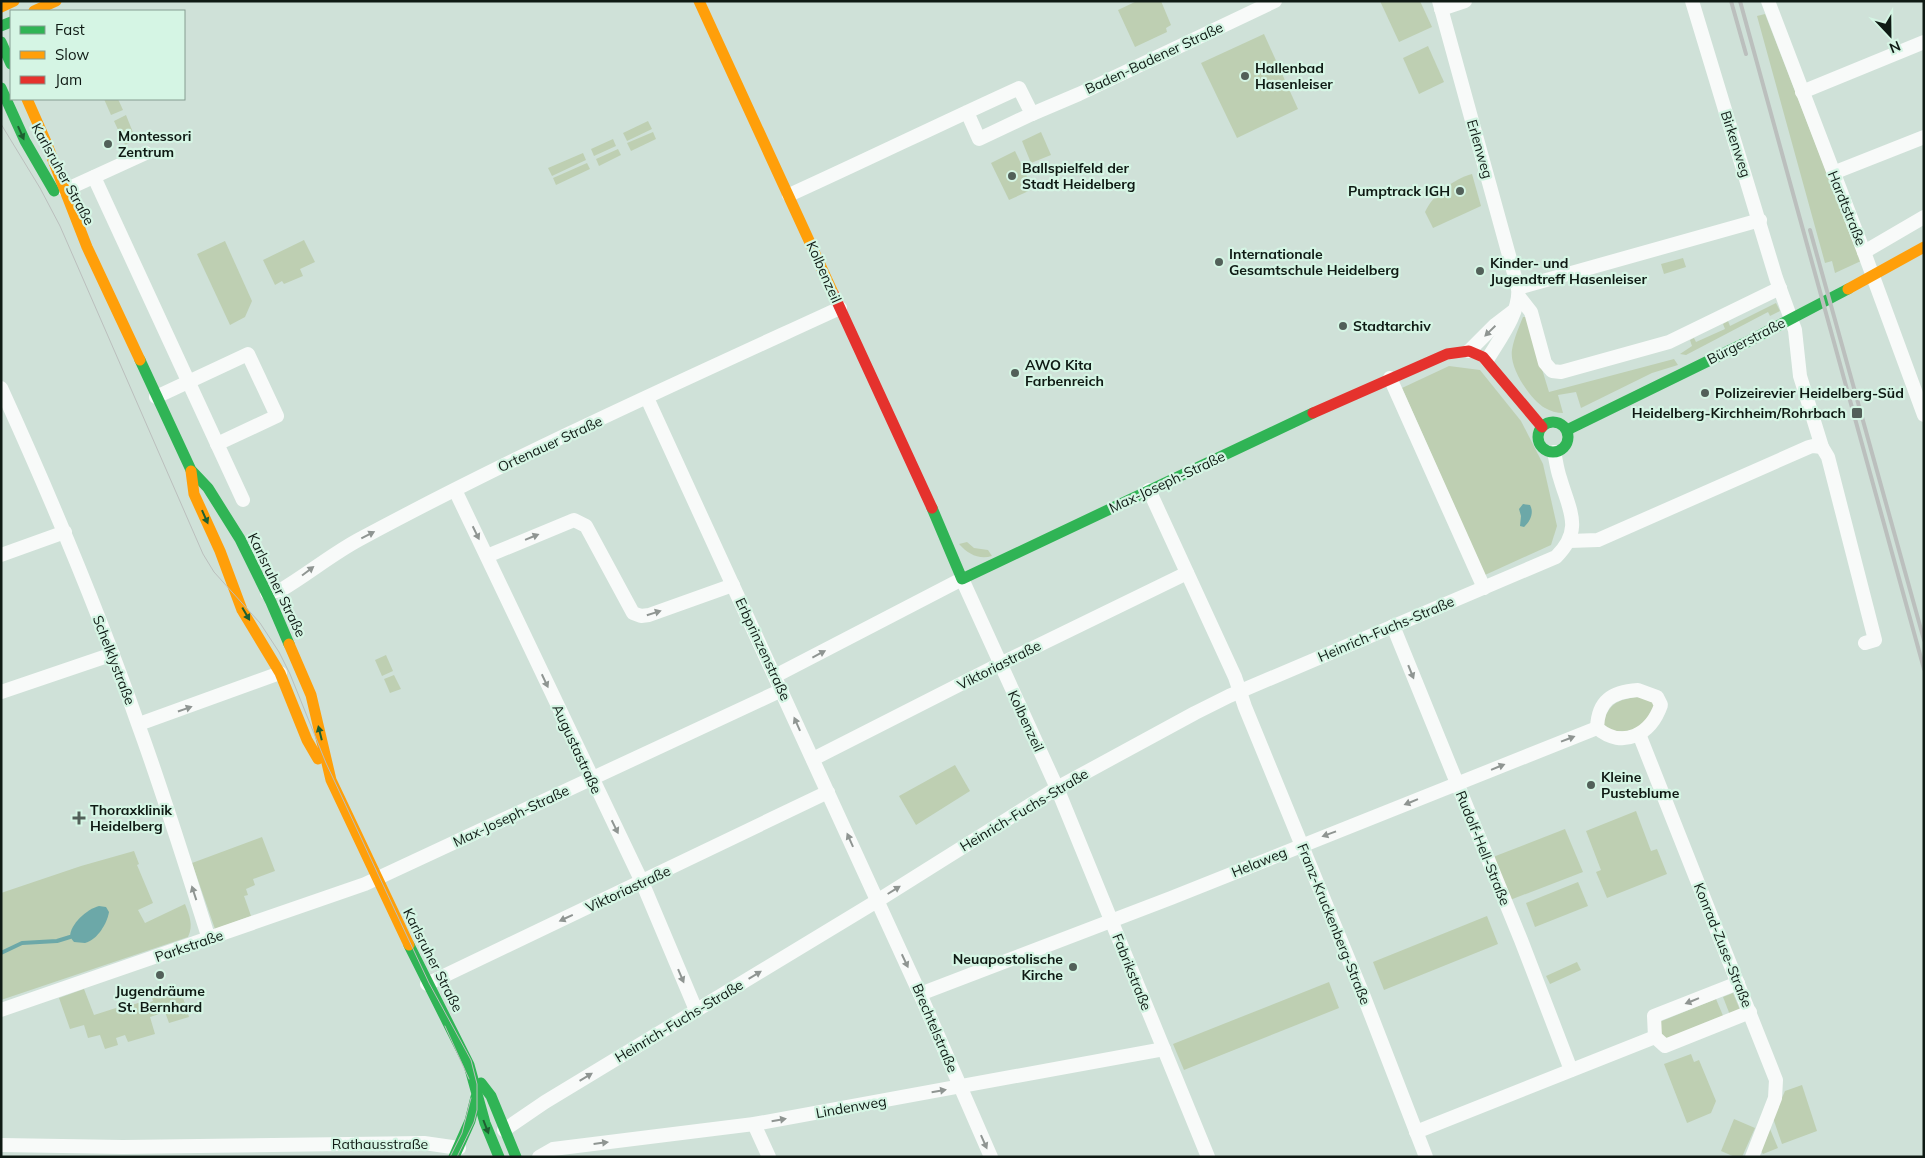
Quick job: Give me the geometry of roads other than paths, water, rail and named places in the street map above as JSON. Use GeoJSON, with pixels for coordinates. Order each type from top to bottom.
{"type":"FeatureCollection","features":[{"type":"Feature","properties":{"kind":"main road"},"geometry":{"type":"LineString","coordinates":[[1,6],[14,1]]}},
{"type":"Feature","properties":{"kind":"main road"},"geometry":{"type":"LineString","coordinates":[[36,10],[56,1]]}},
{"type":"Feature","properties":{"kind":"main road","name":"Kolbenzeil"},"geometry":{"type":"LineString","coordinates":[[698,1],[789,195],[948,544],[962,579]]}},
{"type":"Feature","properties":{"kind":"main road"},"geometry":{"type":"LineString","coordinates":[[1,42],[10,62]]}},
{"type":"Feature","properties":{"kind":"main road","name":"Karlsruher Straße"},"geometry":{"type":"LineString","coordinates":[[1,88],[25,141],[87,247]]}},
{"type":"Feature","properties":{"kind":"main road","name":"Karlsruher Straße"},"geometry":{"type":"LineString","coordinates":[[27,100],[87,247],[191,470],[208,488],[222,510],[267,593],[311,695],[331,780]]}},
{"type":"Feature","properties":{"kind":"main road","name":"Bürgerstraße"},"geometry":{"type":"LineString","coordinates":[[1567,430],[1884,270],[1924,246]]}},
{"type":"Feature","properties":{"kind":"main road","name":"Max-Joseph-Straße"},"geometry":{"type":"LineString","coordinates":[[962,579],[1390,378],[1442,355],[1457,351],[1469,351]]}},
{"type":"Feature","properties":{"kind":"main road"},"geometry":{"type":"LineString","coordinates":[[1469,351],[1479,354],[1487,360],[1542,427]]}},
{"type":"Feature","properties":{"kind":"main road"},"geometry":{"type":"LineString","coordinates":[[1555,422],[1564,426],[1567,430],[1568,440],[1559,450],[1549,451],[1541,445],[1539,436],[1542,427],[1546,424],[1555,422]]}},
{"type":"Feature","properties":{"kind":"main road","name":"Karlsruher Straße"},"geometry":{"type":"LineString","coordinates":[[191,470],[194,494],[220,551],[242,610],[280,673],[307,740],[331,780],[427,984],[469,1065],[476,1096],[470,1121],[457,1152]]}},
{"type":"Feature","properties":{"kind":"main road"},"geometry":{"type":"LineString","coordinates":[[948,544],[971,559],[998,562]]}},
{"type":"Feature","properties":{"kind":"main road"},"geometry":{"type":"LineString","coordinates":[[220,551],[230,557],[242,576]]}},
{"type":"Feature","properties":{"kind":"main road"},"geometry":{"type":"LineString","coordinates":[[251,585],[262,593],[267,593]]}},
{"type":"Feature","properties":{"kind":"main road"},"geometry":{"type":"LineString","coordinates":[[469,1065],[491,1096],[516,1157]]}},
{"type":"Feature","properties":{"kind":"main road"},"geometry":{"type":"LineString","coordinates":[[476,1096],[499,1157]]}},
{"type":"Feature","properties":{"kind":"street","name":"Baden-Badener Straße"},"geometry":{"type":"LineString","coordinates":[[967,112],[979,139],[1275,1]]}},
{"type":"Feature","properties":{"kind":"street"},"geometry":{"type":"LineString","coordinates":[[1440,5],[1465,1]]}},
{"type":"Feature","properties":{"kind":"street","name":"Birkenweg"},"geometry":{"type":"LineString","coordinates":[[1692,1],[1780,288]]}},
{"type":"Feature","properties":{"kind":"street","name":"Hardtstraße"},"geometry":{"type":"LineString","coordinates":[[1771,2],[1802,92],[1833,173],[1920,388],[1924,415]]}},
{"type":"Feature","properties":{"kind":"street","name":"Erlenweg"},"geometry":{"type":"LineString","coordinates":[[1440,5],[1519,293],[1531,312],[1545,363],[1548,367],[1556,373],[1669,342],[1780,288]]}},
{"type":"Feature","properties":{"kind":"street"},"geometry":{"type":"LineString","coordinates":[[1802,92],[1924,42]]}},
{"type":"Feature","properties":{"kind":"street"},"geometry":{"type":"LineString","coordinates":[[789,195],[1019,88],[1032,114]]}},
{"type":"Feature","properties":{"kind":"street"},"geometry":{"type":"LineString","coordinates":[[1833,173],[1924,137]]}},
{"type":"Feature","properties":{"kind":"street"},"geometry":{"type":"LineString","coordinates":[[65,190],[146,153]]}},
{"type":"Feature","properties":{"kind":"street"},"geometry":{"type":"LineString","coordinates":[[94,177],[243,500]]}},
{"type":"Feature","properties":{"kind":"street"},"geometry":{"type":"LineString","coordinates":[[1864,252],[1924,217]]}},
{"type":"Feature","properties":{"kind":"street"},"geometry":{"type":"LineString","coordinates":[[1487,360],[1506,332],[1519,293],[1760,220]]}},
{"type":"Feature","properties":{"kind":"street"},"geometry":{"type":"LineString","coordinates":[[1780,288],[1795,330],[1800,376],[1822,447],[1828,457],[1875,640],[1865,644]]}},
{"type":"Feature","properties":{"kind":"street","name":"Ortenauer Straße"},"geometry":{"type":"LineString","coordinates":[[267,593],[280,590],[358,540],[455,490],[840,308]]}},
{"type":"Feature","properties":{"kind":"street"},"geometry":{"type":"LineString","coordinates":[[1469,351],[1513,312]]}},
{"type":"Feature","properties":{"kind":"street"},"geometry":{"type":"LineString","coordinates":[[156,397],[248,354],[277,416],[217,444]]}},
{"type":"Feature","properties":{"kind":"street"},"geometry":{"type":"LineString","coordinates":[[1390,378],[1484,588]]}},
{"type":"Feature","properties":{"kind":"street","name":"Schelklystraße"},"geometry":{"type":"LineString","coordinates":[[1,388],[65,532],[139,724],[210,939]]}},
{"type":"Feature","properties":{"kind":"street","name":"Erbprinzenstraße"},"geometry":{"type":"LineString","coordinates":[[647,398],[776,676],[877,901]]}},
{"type":"Feature","properties":{"kind":"street"},"geometry":{"type":"LineString","coordinates":[[1554,452],[1559,477],[1573,522],[1569,541],[1598,540],[1809,447],[1822,447]]}},
{"type":"Feature","properties":{"kind":"street","name":"Augustastraße"},"geometry":{"type":"LineString","coordinates":[[455,490],[591,779],[642,882],[696,1010]]}},
{"type":"Feature","properties":{"kind":"street","name":"Franz-Kruckenberg-Straße"},"geometry":{"type":"LineString","coordinates":[[1149,490],[1241,691],[1426,1157]]}},
{"type":"Feature","properties":{"kind":"street"},"geometry":{"type":"LineString","coordinates":[[487,556],[574,520],[586,526],[633,613],[649,616],[733,585]]}},
{"type":"Feature","properties":{"kind":"street"},"geometry":{"type":"LineString","coordinates":[[1,555],[65,532]]}},
{"type":"Feature","properties":{"kind":"street","name":"Heinrich-Fuchs-Straße"},"geometry":{"type":"LineString","coordinates":[[504,1130],[545,1102],[877,901],[1057,788],[1195,713],[1241,691],[1548,561],[1556,557],[1569,541]]}},
{"type":"Feature","properties":{"kind":"street","name":"Viktoriastraße"},"geometry":{"type":"LineString","coordinates":[[813,759],[1000,664],[1187,573]]}},
{"type":"Feature","properties":{"kind":"street","name":"Kolbenzeil"},"geometry":{"type":"LineString","coordinates":[[962,579],[1057,788]]}},
{"type":"Feature","properties":{"kind":"street","name":"Max-Joseph-Straße"},"geometry":{"type":"LineString","coordinates":[[776,676],[962,579]]}},
{"type":"Feature","properties":{"kind":"street","name":"Rudolf-Hell-Straße"},"geometry":{"type":"LineString","coordinates":[[1393,626],[1572,1070]]}},
{"type":"Feature","properties":{"kind":"street"},"geometry":{"type":"LineString","coordinates":[[1,692],[112,654]]}},
{"type":"Feature","properties":{"kind":"street"},"geometry":{"type":"LineString","coordinates":[[139,724],[280,673]]}},
{"type":"Feature","properties":{"kind":"street","name":"Max-Joseph-Straße"},"geometry":{"type":"LineString","coordinates":[[376,878],[782,690]]}},
{"type":"Feature","properties":{"kind":"street"},"geometry":{"type":"LineString","coordinates":[[1638,690],[1657,697],[1661,706],[1654,721],[1639,734],[1618,738],[1604,734],[1597,728],[1598,716],[1602,705],[1620,693],[1638,690]]}},
{"type":"Feature","properties":{"kind":"street","name":"Helaweg"},"geometry":{"type":"LineString","coordinates":[[920,994],[1112,921],[1597,728]]}},
{"type":"Feature","properties":{"kind":"street","name":"Konrad-Zuse-Straße"},"geometry":{"type":"LineString","coordinates":[[1639,734],[1776,1080],[1775,1098],[1752,1157]]}},
{"type":"Feature","properties":{"kind":"street","name":"Fabrikstraße"},"geometry":{"type":"LineString","coordinates":[[1057,788],[1208,1157]]}},
{"type":"Feature","properties":{"kind":"street","name":"Viktoriastraße"},"geometry":{"type":"LineString","coordinates":[[427,984],[828,792]]}},
{"type":"Feature","properties":{"kind":"street","name":"Parkstraße"},"geometry":{"type":"LineString","coordinates":[[1,1010],[210,939],[376,878]]}},
{"type":"Feature","properties":{"kind":"street","name":"Brechtelstraße"},"geometry":{"type":"LineString","coordinates":[[877,901],[920,994],[990,1157]]}},
{"type":"Feature","properties":{"kind":"street"},"geometry":{"type":"LineString","coordinates":[[1738,983],[1654,1016],[1655,1037],[1666,1046],[1750,1012]]}},
{"type":"Feature","properties":{"kind":"street"},"geometry":{"type":"LineString","coordinates":[[1416,1132],[1655,1037]]}},
{"type":"Feature","properties":{"kind":"street","name":"Lindenweg"},"geometry":{"type":"LineString","coordinates":[[539,1157],[553,1149],[754,1124],[1164,1048]]}},
{"type":"Feature","properties":{"kind":"street"},"geometry":{"type":"LineString","coordinates":[[754,1124],[769,1157]]}},
{"type":"Feature","properties":{"kind":"street","name":"Rathausstraße"},"geometry":{"type":"LineString","coordinates":[[1,1145],[126,1152],[424,1143],[457,1152]]}},
{"type":"Feature","properties":{"kind":"water"},"geometry":{"type":"Polygon","coordinates":[[[1523,504],[1530,505],[1532,511],[1530,519],[1524,527],[1520,526],[1521,516],[1519,509],[1523,504]]]}},
{"type":"Feature","properties":{"kind":"water"},"geometry":{"type":"Polygon","coordinates":[[[99,906],[106,907],[109,912],[101,931],[94,939],[85,943],[74,942],[70,937],[76,922],[99,906]]]}},
{"type":"Feature","properties":{"kind":"waterway"},"geometry":{"type":"LineString","coordinates":[[1,953],[22,943],[57,941],[70,937]]}},
{"type":"Feature","properties":{"kind":"tram line"},"geometry":{"type":"LineString","coordinates":[[1,124],[40,188],[60,226],[203,554],[214,572],[260,623],[279,652],[290,674],[326,763],[429,983],[471,1060],[477,1084],[477,1110],[474,1122],[457,1157]]}},
{"type":"Feature","properties":{"kind":"tram line"},"geometry":{"type":"LineString","coordinates":[[445,1026],[469,1079]]}},
{"type":"Feature","properties":{"kind":"tram line"},"geometry":{"type":"LineString","coordinates":[[450,1157],[462,1133],[471,1098]]}},
{"type":"Feature","properties":{"kind":"railway"},"geometry":{"type":"LineString","coordinates":[[1731,1],[1746,54]]}},
{"type":"Feature","properties":{"kind":"railway"},"geometry":{"type":"LineString","coordinates":[[1740,1],[1924,669]]}},
{"type":"Feature","properties":{"kind":"railway"},"geometry":{"type":"LineString","coordinates":[[1810,230],[1924,640]]}},
{"type":"Feature","properties":{"kind":"place","name":"Hallenbad Hasenleiser"},"geometry":{"type":"Point","coordinates":[1245,76]}},
{"type":"Feature","properties":{"kind":"place","name":"Montessori Zentrum"},"geometry":{"type":"Point","coordinates":[108,144]}},
{"type":"Feature","properties":{"kind":"place","name":"Ballspielfeld der Stadt Heidelberg"},"geometry":{"type":"Point","coordinates":[1012,176]}},
{"type":"Feature","properties":{"kind":"place","name":"Pumptrack IGH"},"geometry":{"type":"Point","coordinates":[1460,191]}},
{"type":"Feature","properties":{"kind":"place","name":"Internationale Gesamtschule Heidelberg"},"geometry":{"type":"Point","coordinates":[1219,262]}},
{"type":"Feature","properties":{"kind":"place","name":"Kinder- und Jugendtreff Hasenleiser"},"geometry":{"type":"Point","coordinates":[1480,271]}},
{"type":"Feature","properties":{"kind":"place","name":"Stadtarchiv"},"geometry":{"type":"Point","coordinates":[1343,326]}},
{"type":"Feature","properties":{"kind":"place","name":"AWO Kita Farbenreich"},"geometry":{"type":"Point","coordinates":[1015,373]}},
{"type":"Feature","properties":{"kind":"place","name":"Polizeirevier Heidelberg-Süd"},"geometry":{"type":"Point","coordinates":[1705,393]}},
{"type":"Feature","properties":{"kind":"place","name":"Heidelberg-Kirchheim/Rohrbach"},"geometry":{"type":"Point","coordinates":[1857,413]}},
{"type":"Feature","properties":{"kind":"place","name":"Kleine Pusteblume"},"geometry":{"type":"Point","coordinates":[1591,785]}},
{"type":"Feature","properties":{"kind":"place","name":"Thoraxklinik Heidelberg"},"geometry":{"type":"Point","coordinates":[79,818]}},
{"type":"Feature","properties":{"kind":"place","name":"Neuapostolische Kirche"},"geometry":{"type":"Point","coordinates":[1073,967]}},
{"type":"Feature","properties":{"kind":"place","name":"Jugendräume St. Bernhard"},"geometry":{"type":"Point","coordinates":[160,975]}}]}
